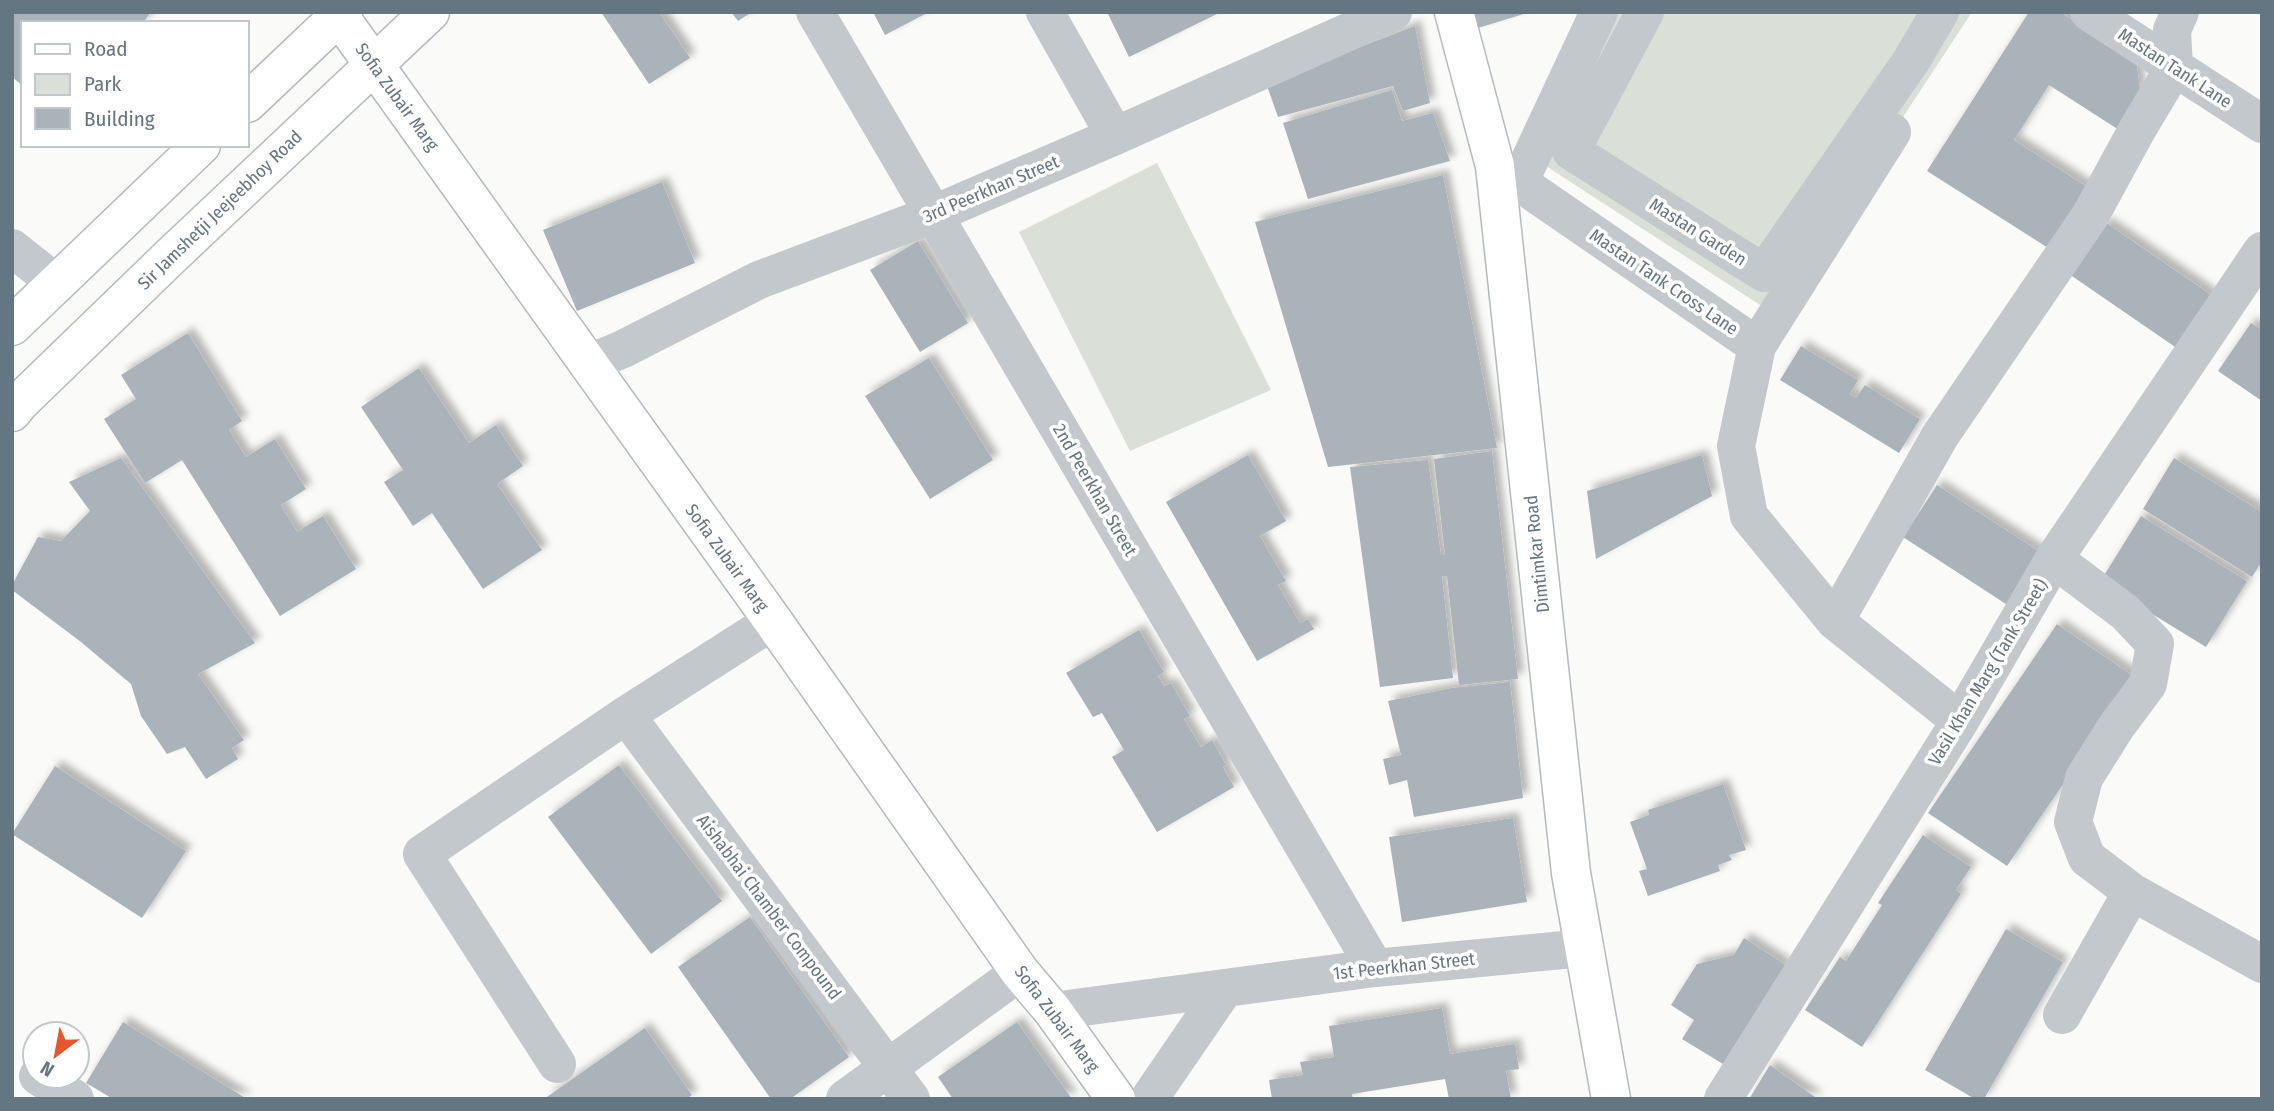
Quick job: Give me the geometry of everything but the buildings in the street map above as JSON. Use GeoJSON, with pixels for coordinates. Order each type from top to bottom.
{"type":"FeatureCollection","features":[{"type":"Feature","properties":{"kind":"main road","name":"Sir Jamshetji Jeejeebhoy Road"},"geometry":{"type":"LineString","coordinates":[[12,412],[181,246],[430,12]]}},
{"type":"Feature","properties":{"kind":"main road","name":"Dimtimkar Road"},"geometry":{"type":"LineString","coordinates":[[1454,12],[1507,175],[1571,873],[1611,1099]]}},
{"type":"Feature","properties":{"kind":"main road","name":"Sofia Zubair Marg"},"geometry":{"type":"LineString","coordinates":[[338,14],[773,621],[1020,972],[1053,1011],[1116,1099]]}},
{"type":"Feature","properties":{"kind":"main road"},"geometry":{"type":"LineString","coordinates":[[248,102],[338,14]]}},
{"type":"Feature","properties":{"kind":"main road"},"geometry":{"type":"LineString","coordinates":[[12,326],[199,147]]}},
{"type":"Feature","properties":{"kind":"street","name":"2nd Peerkhan Street"},"geometry":{"type":"LineString","coordinates":[[815,12],[1375,968]]}},
{"type":"Feature","properties":{"kind":"street"},"geometry":{"type":"LineString","coordinates":[[1045,12],[1115,136]]}},
{"type":"Feature","properties":{"kind":"street","name":"3rd Peerkhan Street"},"geometry":{"type":"LineString","coordinates":[[589,364],[759,280],[934,214],[1393,12]]}},
{"type":"Feature","properties":{"kind":"street"},"geometry":{"type":"LineString","coordinates":[[1507,175],[1599,12]]}},
{"type":"Feature","properties":{"kind":"street","name":"Mastan Garden"},"geometry":{"type":"LineString","coordinates":[[1644,12],[1571,152],[1764,273],[1904,71],[1940,12]]}},
{"type":"Feature","properties":{"kind":"street"},"geometry":{"type":"LineString","coordinates":[[1757,346],[1968,12]]}},
{"type":"Feature","properties":{"kind":"street","name":"Mastan Tank Lane"},"geometry":{"type":"LineString","coordinates":[[2089,12],[2262,124]]}},
{"type":"Feature","properties":{"kind":"street"},"geometry":{"type":"LineString","coordinates":[[1835,621],[1940,436],[2090,216],[2174,68],[2172,30],[2180,12]]}},
{"type":"Feature","properties":{"kind":"street","name":"Mastan Tank Cross Lane"},"geometry":{"type":"LineString","coordinates":[[1507,175],[1757,346],[1736,446],[1749,516],[1835,621],[1960,721]]}},
{"type":"Feature","properties":{"kind":"street"},"geometry":{"type":"LineString","coordinates":[[12,248],[56,283]]}},
{"type":"Feature","properties":{"kind":"street","name":"Vasil Khan Marg (Tank Street)"},"geometry":{"type":"LineString","coordinates":[[1723,1099],[1960,721],[2054,559],[2262,251]]}},
{"type":"Feature","properties":{"kind":"street"},"geometry":{"type":"LineString","coordinates":[[2054,559],[2126,614],[2155,644],[2148,684],[2116,727],[2084,778],[2073,822],[2087,858],[2132,892],[2262,964]]}},
{"type":"Feature","properties":{"kind":"street"},"geometry":{"type":"LineString","coordinates":[[556,1064],[422,854],[626,715],[773,621]]}},
{"type":"Feature","properties":{"kind":"street","name":"Aishabhai Chamber Compound"},"geometry":{"type":"LineString","coordinates":[[626,715],[911,1099]]}},
{"type":"Feature","properties":{"kind":"street"},"geometry":{"type":"LineString","coordinates":[[2062,1015],[2132,892]]}},
{"type":"Feature","properties":{"kind":"street","name":"1st Peerkhan Street"},"geometry":{"type":"LineString","coordinates":[[1053,1011],[1375,968],[1584,948]]}},
{"type":"Feature","properties":{"kind":"street"},"geometry":{"type":"LineString","coordinates":[[845,1099],[1020,972]]}},
{"type":"Feature","properties":{"kind":"street"},"geometry":{"type":"LineString","coordinates":[[1149,1099],[1224,988]]}},
{"type":"Feature","properties":{"kind":"green space"},"geometry":{"type":"Polygon","coordinates":[[[1609,12],[1972,12],[1774,314],[1529,155],[1609,12]]]}},
{"type":"Feature","properties":{"kind":"green space"},"geometry":{"type":"Polygon","coordinates":[[[1157,163],[1271,390],[1130,451],[1019,232],[1157,163]]]}}]}
